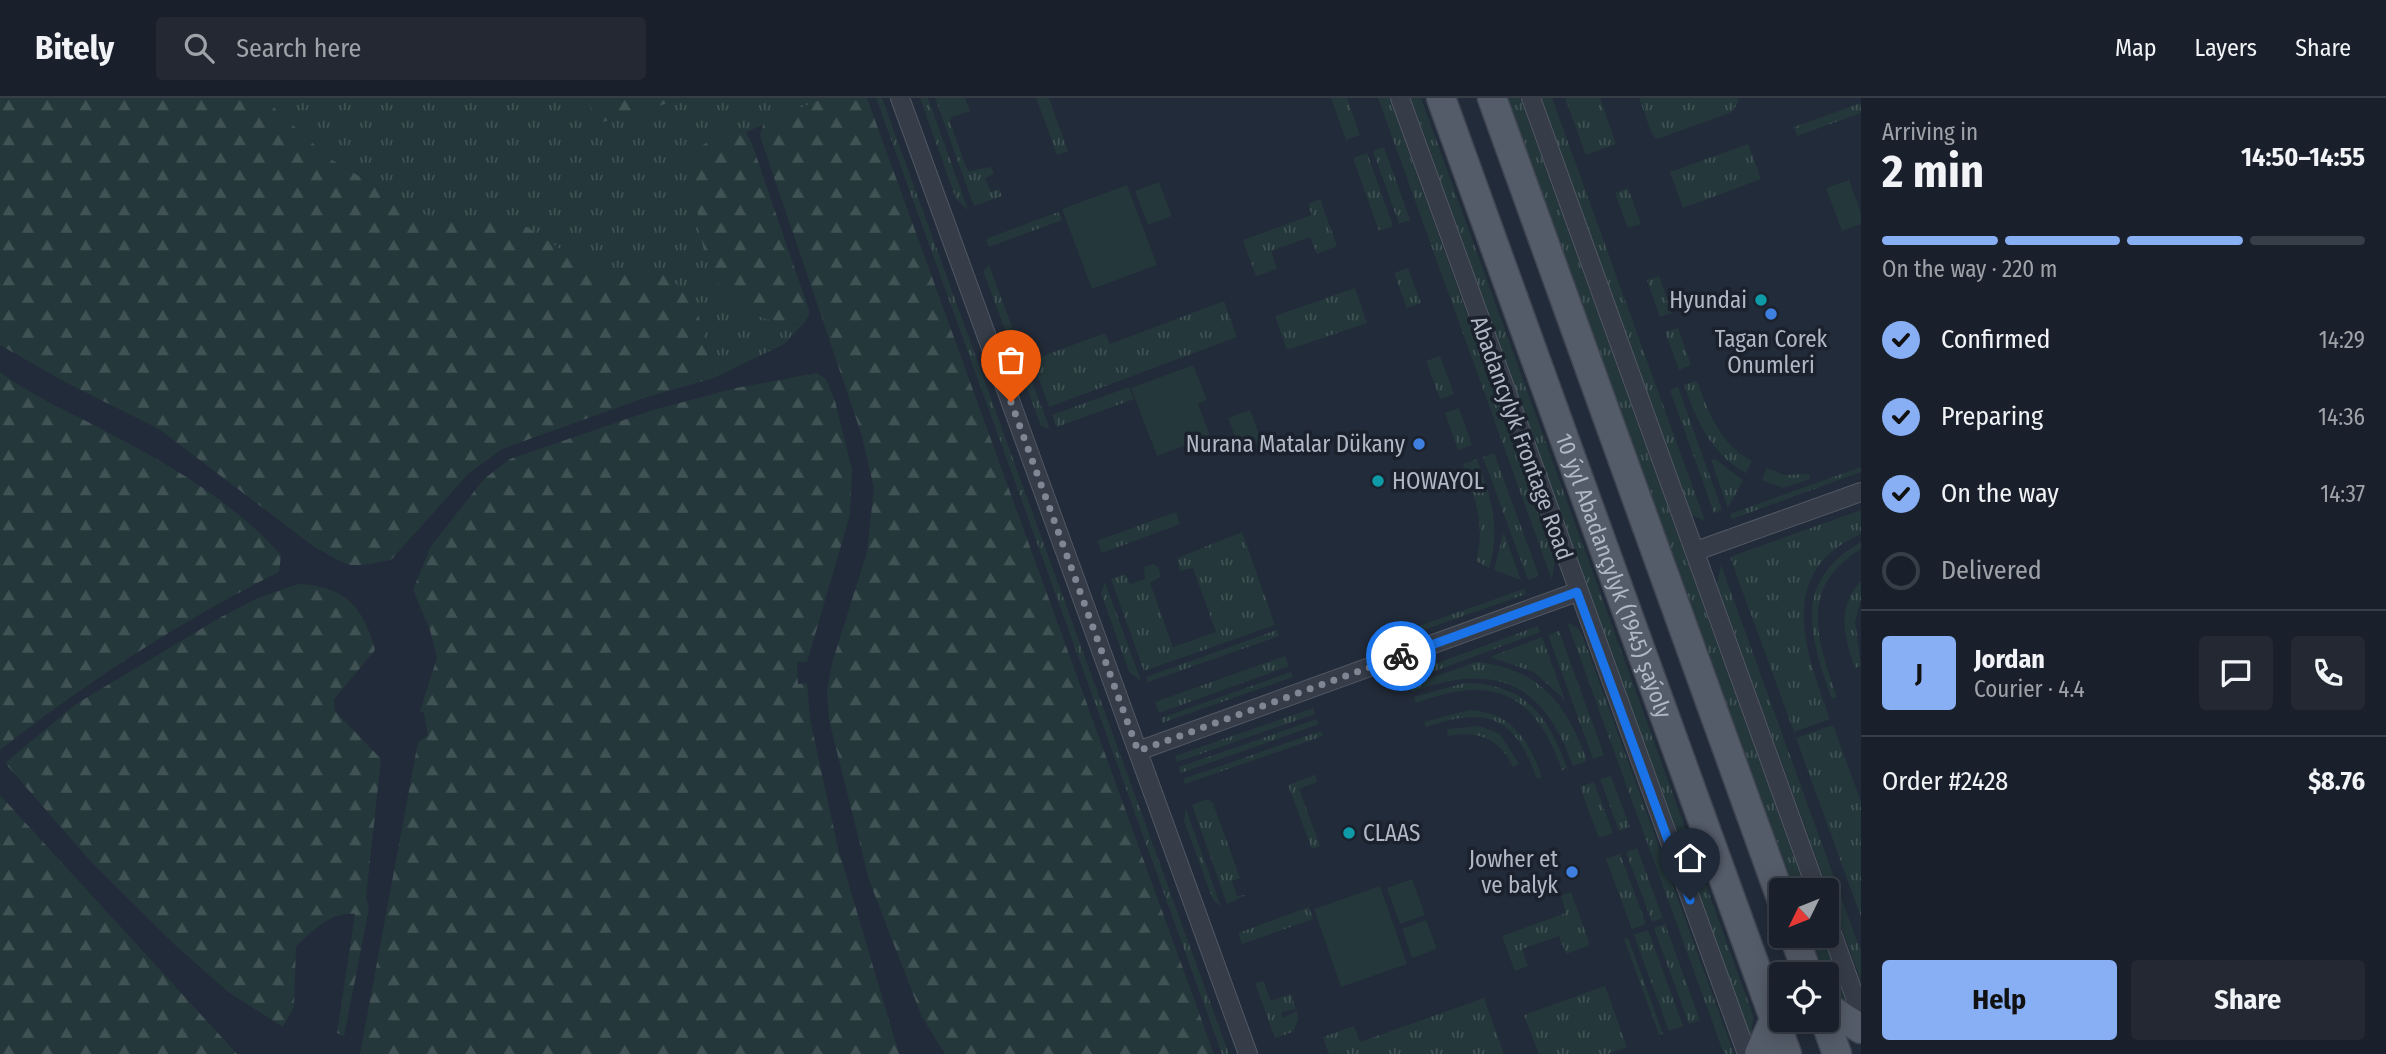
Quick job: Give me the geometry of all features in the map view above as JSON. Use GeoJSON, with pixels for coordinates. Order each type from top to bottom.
{"type":"FeatureCollection","features":[{"type":"Feature","properties":{"kind":"main road","name":"10 ýyl Abadançylyk (1945) şaýoly"},"geometry":{"type":"LineString","coordinates":[[1441,98],[1769,1006]]}},
{"type":"Feature","properties":{"kind":"main road","name":"10 ýyl Abadançylyk (1945) şaýoly"},"geometry":{"type":"LineString","coordinates":[[1492,98],[1774,878]]}},
{"type":"Feature","properties":{"kind":"main road"},"geometry":{"type":"LineString","coordinates":[[1839,1015],[1861,1029]]}},
{"type":"Feature","properties":{"kind":"main road"},"geometry":{"type":"LineString","coordinates":[[1759,1054],[1769,1031]]}},
{"type":"Feature","properties":{"kind":"main road","name":"10 ýyl Abadançylyk (1945) şaýoly"},"geometry":{"type":"LineString","coordinates":[[1779,1032],[1787,1054]]}},
{"type":"Feature","properties":{"kind":"main road"},"geometry":{"type":"LineString","coordinates":[[1829,1032],[1837,1054]]}},
{"type":"Feature","properties":{"kind":"street"},"geometry":{"type":"LineString","coordinates":[[900,98],[1248,1054]]}},
{"type":"Feature","properties":{"kind":"street","name":"Abadancylyk Frontage Road"},"geometry":{"type":"LineString","coordinates":[[1400,98],[1577,592],[1747,1054]]}},
{"type":"Feature","properties":{"kind":"street"},"geometry":{"type":"LineString","coordinates":[[1531,98],[1812,878]]}},
{"type":"Feature","properties":{"kind":"street"},"geometry":{"type":"LineString","coordinates":[[1696,551],[1861,492]]}},
{"type":"Feature","properties":{"kind":"street"},"geometry":{"type":"LineString","coordinates":[[1138,751],[1577,592]]}},
{"type":"Feature","properties":{"kind":"street"},"geometry":{"type":"LineString","coordinates":[[1837,948],[1861,1014]]}},
{"type":"Feature","properties":{"kind":"green space"},"geometry":{"type":"Polygon","coordinates":[[[0,98],[269,98],[271,105],[329,158],[422,214],[460,222],[495,214],[527,227],[560,249],[602,269],[646,268],[671,278],[696,305],[714,378],[647,397],[502,449],[469,473],[391,560],[349,565],[313,546],[159,429],[65,382],[0,345],[0,98]]]}},
{"type":"Feature","properties":{"kind":"green space"},"geometry":{"type":"Polygon","coordinates":[[[269,98],[587,98],[596,124],[686,98],[825,98],[746,132],[737,131],[795,324],[805,322],[784,344],[714,378],[696,305],[646,268],[602,269],[560,249],[527,227],[495,214],[460,222],[422,214],[329,158],[271,105],[269,98]]]}},
{"type":"Feature","properties":{"kind":"green space"},"geometry":{"type":"Polygon","coordinates":[[[587,98],[686,98],[596,124],[587,98]]]}},
{"type":"Feature","properties":{"kind":"green space"},"geometry":{"type":"Polygon","coordinates":[[[825,98],[867,98],[1214,1054],[945,1054],[922,1017],[869,880],[829,720],[827,690],[832,663],[867,552],[874,488],[861,433],[760,136],[764,122],[825,98]]]}},
{"type":"Feature","properties":{"kind":"green space"},"geometry":{"type":"Polygon","coordinates":[[[876,98],[882,98],[1229,1054],[1222,1054],[876,98]]]}},
{"type":"Feature","properties":{"kind":"green space"},"geometry":{"type":"Polygon","coordinates":[[[920,98],[928,98],[968,210],[956,199],[920,98]]]}},
{"type":"Feature","properties":{"kind":"green space"},"geometry":{"type":"Polygon","coordinates":[[[935,98],[965,98],[970,111],[952,117],[950,122],[966,167],[969,171],[991,167],[994,174],[985,178],[991,192],[999,189],[1002,196],[974,206],[935,98]]]}},
{"type":"Feature","properties":{"kind":"green space"},"geometry":{"type":"Polygon","coordinates":[[[1036,98],[1049,98],[1068,151],[1057,155],[1036,98]]]}},
{"type":"Feature","properties":{"kind":"green space"},"geometry":{"type":"Polygon","coordinates":[[[1331,98],[1347,98],[1360,135],[1346,140],[1331,98]]]}},
{"type":"Feature","properties":{"kind":"green space"},"geometry":{"type":"Polygon","coordinates":[[[1378,98],[1389,98],[1555,559],[1552,580],[1378,98]]]}},
{"type":"Feature","properties":{"kind":"green space"},"geometry":{"type":"Polygon","coordinates":[[[1411,98],[1421,98],[1754,1018],[1750,1038],[1411,98]]]}},
{"type":"Feature","properties":{"kind":"green space"},"geometry":{"type":"Polygon","coordinates":[[[1508,98],[1520,98],[1801,878],[1790,878],[1508,98]]]}},
{"type":"Feature","properties":{"kind":"green space"},"geometry":{"type":"Polygon","coordinates":[[[1541,98],[1552,98],[1705,521],[1692,515],[1541,98]]]}},
{"type":"Feature","properties":{"kind":"green space"},"geometry":{"type":"Polygon","coordinates":[[[1565,98],[1600,98],[1616,144],[1586,155],[1565,98]]]}},
{"type":"Feature","properties":{"kind":"green space"},"geometry":{"type":"Polygon","coordinates":[[[1639,98],[1737,98],[1739,101],[1732,112],[1657,139],[1652,134],[1639,98]]]}},
{"type":"Feature","properties":{"kind":"green space"},"geometry":{"type":"Polygon","coordinates":[[[1861,103],[1861,113],[1797,136],[1794,127],[1861,103]]]}},
{"type":"Feature","properties":{"kind":"green space"},"geometry":{"type":"Polygon","coordinates":[[[746,132],[752,144],[810,313],[805,322],[775,321],[742,308],[729,297],[711,272],[699,224],[695,191],[696,155],[698,148],[719,135],[746,132]]]}},
{"type":"Feature","properties":{"kind":"green space"},"geometry":{"type":"Polygon","coordinates":[[[1748,144],[1761,179],[1683,208],[1670,172],[1748,144]]]}},
{"type":"Feature","properties":{"kind":"green space"},"geometry":{"type":"Polygon","coordinates":[[[1384,147],[1410,220],[1399,224],[1373,151],[1384,147]]]}},
{"type":"Feature","properties":{"kind":"green space"},"geometry":{"type":"Polygon","coordinates":[[[1367,153],[1393,226],[1379,231],[1353,158],[1367,153]]]}},
{"type":"Feature","properties":{"kind":"green space"},"geometry":{"type":"Polygon","coordinates":[[[1849,180],[1861,213],[1861,224],[1842,231],[1826,188],[1849,180]]]}},
{"type":"Feature","properties":{"kind":"green space"},"geometry":{"type":"Polygon","coordinates":[[[1159,182],[1172,216],[1148,225],[1135,191],[1159,182]]]}},
{"type":"Feature","properties":{"kind":"green space"},"geometry":{"type":"Polygon","coordinates":[[[1127,185],[1157,265],[1092,289],[1062,209],[1127,185]]]}},
{"type":"Feature","properties":{"kind":"green space"},"geometry":{"type":"Polygon","coordinates":[[[1628,188],[1641,224],[1628,228],[1615,193],[1628,188]]]}},
{"type":"Feature","properties":{"kind":"green space"},"geometry":{"type":"Polygon","coordinates":[[[1320,199],[1337,246],[1317,254],[1310,237],[1271,251],[1277,269],[1256,276],[1243,240],[1312,215],[1308,204],[1320,199]]]}},
{"type":"Feature","properties":{"kind":"green space"},"geometry":{"type":"Polygon","coordinates":[[[1058,212],[1062,220],[989,247],[986,239],[1058,212]]]}},
{"type":"Feature","properties":{"kind":"green space"},"geometry":{"type":"Polygon","coordinates":[[[989,265],[1018,343],[1010,343],[983,271],[989,265]]]}},
{"type":"Feature","properties":{"kind":"green space"},"geometry":{"type":"Polygon","coordinates":[[[1408,268],[1421,303],[1407,308],[1394,273],[1408,268]]]}},
{"type":"Feature","properties":{"kind":"green space"},"geometry":{"type":"Polygon","coordinates":[[[1659,276],[1672,313],[1660,317],[1647,280],[1659,276]]]}},
{"type":"Feature","properties":{"kind":"green space"},"geometry":{"type":"Polygon","coordinates":[[[1355,288],[1367,323],[1287,350],[1275,316],[1355,288]]]}},
{"type":"Feature","properties":{"kind":"green space"},"geometry":{"type":"Polygon","coordinates":[[[1224,301],[1237,337],[1049,407],[1032,360],[1105,333],[1110,344],[1224,301]]]}},
{"type":"Feature","properties":{"kind":"green space"},"geometry":{"type":"Polygon","coordinates":[[[1678,328],[1691,365],[1679,370],[1665,332],[1678,328]]]}},
{"type":"Feature","properties":{"kind":"green space"},"geometry":{"type":"Polygon","coordinates":[[[1022,356],[1050,429],[1041,426],[1019,367],[1018,359],[1022,356]]]}},
{"type":"Feature","properties":{"kind":"green space"},"geometry":{"type":"Polygon","coordinates":[[[1440,356],[1454,394],[1440,399],[1426,361],[1440,356]]]}},
{"type":"Feature","properties":{"kind":"green space"},"geometry":{"type":"Polygon","coordinates":[[[1193,365],[1207,400],[1198,404],[1210,436],[1157,456],[1131,388],[1193,365]]]}},
{"type":"Feature","properties":{"kind":"green space"},"geometry":{"type":"Polygon","coordinates":[[[0,372],[39,397],[177,471],[243,518],[281,555],[279,572],[206,611],[135,654],[66,700],[0,750],[0,372]]]}},
{"type":"Feature","properties":{"kind":"green space"},"geometry":{"type":"Polygon","coordinates":[[[816,373],[826,379],[835,401],[852,470],[850,515],[807,662],[797,662],[798,684],[807,683],[810,719],[838,848],[899,1054],[360,1054],[418,742],[428,735],[424,713],[420,711],[437,658],[430,630],[413,590],[431,546],[484,479],[510,459],[653,410],[736,388],[816,373]]]}},
{"type":"Feature","properties":{"kind":"green space"},"geometry":{"type":"Polygon","coordinates":[[[1697,381],[1711,416],[1723,436],[1752,461],[1746,473],[1714,447],[1700,424],[1684,385],[1697,381]]]}},
{"type":"Feature","properties":{"kind":"green space"},"geometry":{"type":"Polygon","coordinates":[[[1129,387],[1134,399],[1057,427],[1052,415],[1129,387]]]}},
{"type":"Feature","properties":{"kind":"green space"},"geometry":{"type":"Polygon","coordinates":[[[1678,387],[1722,510],[1714,513],[1670,390],[1678,387]]]}},
{"type":"Feature","properties":{"kind":"green space"},"geometry":{"type":"Polygon","coordinates":[[[1459,408],[1472,445],[1458,450],[1445,413],[1459,408]]]}},
{"type":"Feature","properties":{"kind":"green space"},"geometry":{"type":"Polygon","coordinates":[[[1250,410],[1262,442],[1240,450],[1228,418],[1250,410]]]}},
{"type":"Feature","properties":{"kind":"green space"},"geometry":{"type":"Polygon","coordinates":[[[1494,453],[1539,576],[1528,580],[1483,457],[1494,453]]]}},
{"type":"Feature","properties":{"kind":"green space"},"geometry":{"type":"Polygon","coordinates":[[[1477,459],[1493,513],[1493,553],[1489,568],[1476,561],[1479,524],[1475,500],[1463,464],[1477,459]]]}},
{"type":"Feature","properties":{"kind":"green space"},"geometry":{"type":"Polygon","coordinates":[[[1715,459],[1743,480],[1728,508],[1711,460],[1715,459]]]}},
{"type":"Feature","properties":{"kind":"green space"},"geometry":{"type":"Polygon","coordinates":[[[1861,467],[1861,472],[1732,519],[1730,514],[1861,467]]]}},
{"type":"Feature","properties":{"kind":"green space"},"geometry":{"type":"Polygon","coordinates":[[[1767,468],[1784,475],[1809,474],[1810,479],[1783,488],[1762,480],[1767,468]]]}},
{"type":"Feature","properties":{"kind":"green space"},"geometry":{"type":"Polygon","coordinates":[[[1861,510],[1861,534],[1834,550],[1816,570],[1807,592],[1804,616],[1806,641],[1830,719],[1794,732],[1730,557],[1861,510]]]}},
{"type":"Feature","properties":{"kind":"green space"},"geometry":{"type":"Polygon","coordinates":[[[1176,512],[1180,524],[1102,553],[1097,541],[1176,512]]]}},
{"type":"Feature","properties":{"kind":"green space"},"geometry":{"type":"Polygon","coordinates":[[[1242,532],[1275,625],[1144,671],[1111,579],[1125,574],[1130,584],[1145,579],[1144,567],[1153,564],[1158,567],[1161,576],[1150,583],[1173,647],[1216,632],[1193,568],[1180,571],[1177,558],[1242,532]]]}},
{"type":"Feature","properties":{"kind":"green space"},"geometry":{"type":"Polygon","coordinates":[[[1503,534],[1505,536],[1521,580],[1494,570],[1503,534]]]}},
{"type":"Feature","properties":{"kind":"green space"},"geometry":{"type":"Polygon","coordinates":[[[1861,542],[1861,549],[1841,564],[1828,580],[1820,598],[1819,636],[1837,697],[1832,699],[1813,633],[1815,593],[1824,575],[1839,558],[1861,542]]]}},
{"type":"Feature","properties":{"kind":"green space"},"geometry":{"type":"Polygon","coordinates":[[[1721,565],[1834,878],[1824,878],[1717,584],[1721,565]]]}},
{"type":"Feature","properties":{"kind":"green space"},"geometry":{"type":"Polygon","coordinates":[[[1861,581],[1861,600],[1855,621],[1861,666],[1855,668],[1844,623],[1848,602],[1861,581]]]}},
{"type":"Feature","properties":{"kind":"green space"},"geometry":{"type":"Polygon","coordinates":[[[1105,582],[1141,681],[1129,672],[1101,593],[1105,582]]]}},
{"type":"Feature","properties":{"kind":"green space"},"geometry":{"type":"Polygon","coordinates":[[[298,584],[328,589],[350,601],[365,621],[375,650],[334,699],[335,711],[381,759],[366,897],[369,908],[344,1036],[337,1033],[355,914],[330,919],[296,946],[294,1007],[283,1027],[228,992],[174,944],[92,863],[5,763],[76,704],[221,617],[258,598],[298,584]]]}},
{"type":"Feature","properties":{"kind":"green space"},"geometry":{"type":"Polygon","coordinates":[[[1524,589],[1526,594],[1392,641],[1390,636],[1524,589]]]}},
{"type":"Feature","properties":{"kind":"green space"},"geometry":{"type":"Polygon","coordinates":[[[1567,622],[1578,628],[1583,637],[1734,1054],[1724,1054],[1567,622]]]}},
{"type":"Feature","properties":{"kind":"green space"},"geometry":{"type":"Polygon","coordinates":[[[1538,626],[1540,632],[1408,681],[1405,675],[1538,626]]]}},
{"type":"Feature","properties":{"kind":"green space"},"geometry":{"type":"Polygon","coordinates":[[[1277,630],[1279,636],[1148,682],[1146,677],[1277,630]]]}},
{"type":"Feature","properties":{"kind":"green space"},"geometry":{"type":"Polygon","coordinates":[[[1559,631],[1604,755],[1593,759],[1548,635],[1559,631]]]}},
{"type":"Feature","properties":{"kind":"green space"},"geometry":{"type":"Polygon","coordinates":[[[1542,637],[1565,700],[1534,672],[1490,657],[1542,637]]]}},
{"type":"Feature","properties":{"kind":"green space"},"geometry":{"type":"Polygon","coordinates":[[[1285,656],[1289,666],[1159,713],[1155,702],[1285,656]]]}},
{"type":"Feature","properties":{"kind":"green space"},"geometry":{"type":"Polygon","coordinates":[[[1476,662],[1517,672],[1548,692],[1570,722],[1587,761],[1573,766],[1561,737],[1547,715],[1531,697],[1512,686],[1492,680],[1468,679],[1412,692],[1409,686],[1476,662]]]}},
{"type":"Feature","properties":{"kind":"green space"},"geometry":{"type":"Polygon","coordinates":[[[1291,672],[1293,677],[1162,723],[1161,718],[1291,672]]]}},
{"type":"Feature","properties":{"kind":"green space"},"geometry":{"type":"Polygon","coordinates":[[[1465,683],[1504,689],[1532,706],[1552,733],[1567,768],[1562,770],[1538,723],[1524,707],[1508,696],[1489,691],[1468,690],[1416,703],[1414,697],[1465,683]]]}},
{"type":"Feature","properties":{"kind":"green space"},"geometry":{"type":"Polygon","coordinates":[[[1313,708],[1315,714],[1177,762],[1175,756],[1313,708]]]}},
{"type":"Feature","properties":{"kind":"green space"},"geometry":{"type":"Polygon","coordinates":[[[1469,710],[1497,716],[1517,731],[1531,752],[1542,777],[1537,779],[1519,741],[1508,729],[1496,722],[1466,717],[1426,727],[1424,722],[1469,710]]]}},
{"type":"Feature","properties":{"kind":"green space"},"geometry":{"type":"Polygon","coordinates":[[[1317,719],[1319,724],[1181,773],[1179,767],[1317,719]]]}},
{"type":"Feature","properties":{"kind":"green space"},"geometry":{"type":"Polygon","coordinates":[[[1833,725],[1861,802],[1861,917],[1796,738],[1833,725]]]}},
{"type":"Feature","properties":{"kind":"green space"},"geometry":{"type":"Polygon","coordinates":[[[1480,726],[1500,734],[1519,764],[1513,767],[1501,749],[1486,738],[1469,734],[1448,736],[1447,729],[1480,726]]]}},
{"type":"Feature","properties":{"kind":"green space"},"geometry":{"type":"Polygon","coordinates":[[[1321,731],[1323,736],[1185,784],[1183,779],[1321,731]]]}},
{"type":"Feature","properties":{"kind":"green space"},"geometry":{"type":"Polygon","coordinates":[[[1315,775],[1317,782],[1299,789],[1320,846],[1312,849],[1288,785],[1315,775]]]}},
{"type":"Feature","properties":{"kind":"green space"},"geometry":{"type":"Polygon","coordinates":[[[1611,776],[1630,827],[1619,831],[1600,779],[1611,776]]]}},
{"type":"Feature","properties":{"kind":"green space"},"geometry":{"type":"Polygon","coordinates":[[[1594,782],[1613,833],[1599,838],[1580,787],[1594,782]]]}},
{"type":"Feature","properties":{"kind":"green space"},"geometry":{"type":"Polygon","coordinates":[[[0,795],[237,1054],[0,1054],[0,795]]]}},
{"type":"Feature","properties":{"kind":"green space"},"geometry":{"type":"Polygon","coordinates":[[[1208,799],[1213,803],[1240,878],[1232,881],[1237,896],[1246,895],[1227,904],[1192,805],[1208,799]]]}},
{"type":"Feature","properties":{"kind":"green space"},"geometry":{"type":"Polygon","coordinates":[[[1186,809],[1221,907],[1213,900],[1184,821],[1186,809]]]}},
{"type":"Feature","properties":{"kind":"green space"},"geometry":{"type":"Polygon","coordinates":[[[1637,848],[1663,918],[1652,922],[1626,852],[1637,848]]]}},
{"type":"Feature","properties":{"kind":"green space"},"geometry":{"type":"Polygon","coordinates":[[[1620,854],[1646,924],[1632,929],[1606,859],[1620,854]]]}},
{"type":"Feature","properties":{"kind":"green space"},"geometry":{"type":"Polygon","coordinates":[[[1412,879],[1425,915],[1400,924],[1387,888],[1412,879]]]}},
{"type":"Feature","properties":{"kind":"green space"},"geometry":{"type":"Polygon","coordinates":[[[1380,886],[1407,964],[1341,987],[1314,909],[1380,886]]]}},
{"type":"Feature","properties":{"kind":"green space"},"geometry":{"type":"Polygon","coordinates":[[[1839,891],[1861,952],[1861,981],[1839,920],[1839,891]]]}},
{"type":"Feature","properties":{"kind":"green space"},"geometry":{"type":"Polygon","coordinates":[[[1571,892],[1590,945],[1566,954],[1559,936],[1522,949],[1528,966],[1515,971],[1502,936],[1566,913],[1561,896],[1571,892]]]}},
{"type":"Feature","properties":{"kind":"green space"},"geometry":{"type":"Polygon","coordinates":[[[1309,907],[1313,919],[1242,944],[1238,933],[1309,907]]]}},
{"type":"Feature","properties":{"kind":"green space"},"geometry":{"type":"Polygon","coordinates":[[[1426,920],[1437,949],[1412,958],[1402,929],[1426,920]]]}},
{"type":"Feature","properties":{"kind":"green space"},"geometry":{"type":"Polygon","coordinates":[[[1665,924],[1700,1020],[1689,1024],[1654,928],[1665,924]]]}},
{"type":"Feature","properties":{"kind":"green space"},"geometry":{"type":"Polygon","coordinates":[[[1648,930],[1683,1026],[1669,1031],[1634,935],[1648,930]]]}},
{"type":"Feature","properties":{"kind":"green space"},"geometry":{"type":"Polygon","coordinates":[[[1628,938],[1663,1034],[1659,1035],[1624,939],[1628,938]]]}},
{"type":"Feature","properties":{"kind":"green space"},"geometry":{"type":"Polygon","coordinates":[[[1815,948],[1827,948],[1832,962],[1821,962],[1815,948]]]}},
{"type":"Feature","properties":{"kind":"green space"},"geometry":{"type":"Polygon","coordinates":[[[1263,981],[1271,1001],[1291,994],[1296,1009],[1281,1012],[1283,1018],[1297,1011],[1298,1020],[1293,1032],[1275,1038],[1255,983],[1263,981]]]}},
{"type":"Feature","properties":{"kind":"green space"},"geometry":{"type":"Polygon","coordinates":[[[1839,982],[1846,1002],[1839,995],[1839,982]]]}},
{"type":"Feature","properties":{"kind":"green space"},"geometry":{"type":"Polygon","coordinates":[[[1605,986],[1627,1047],[1608,1054],[1539,1054],[1524,1015],[1605,986]]]}},
{"type":"Feature","properties":{"kind":"green space"},"geometry":{"type":"Polygon","coordinates":[[[1484,998],[1504,1054],[1329,1054],[1323,1037],[1354,1026],[1360,1042],[1484,998]]]}},
{"type":"Feature","properties":{"kind":"way so far"},"geometry":{"type":"LineString","coordinates":[[1011,402],[1138,751],[1401,656]]}},
{"type":"Feature","properties":{"kind":"place","name":"Hyundai"},"geometry":{"type":"Point","coordinates":[1761,300]}},
{"type":"Feature","properties":{"kind":"place","name":"Tagan Corek Onumleri"},"geometry":{"type":"Point","coordinates":[1771,314]}},
{"type":"Feature","properties":{"kind":"place","name":"Nurana Matalar Dükany"},"geometry":{"type":"Point","coordinates":[1419,444]}},
{"type":"Feature","properties":{"kind":"place","name":"HOWAYOL"},"geometry":{"type":"Point","coordinates":[1378,481]}},
{"type":"Feature","properties":{"kind":"place","name":"CLAAS"},"geometry":{"type":"Point","coordinates":[1349,833]}},
{"type":"Feature","properties":{"kind":"place","name":"Jowher et ve balyk"},"geometry":{"type":"Point","coordinates":[1572,872]}},
{"type":"Feature","properties":{"kind":"route"},"geometry":{"type":"LineString","coordinates":[[1401,656],[1577,592],[1690,900]]}}]}
